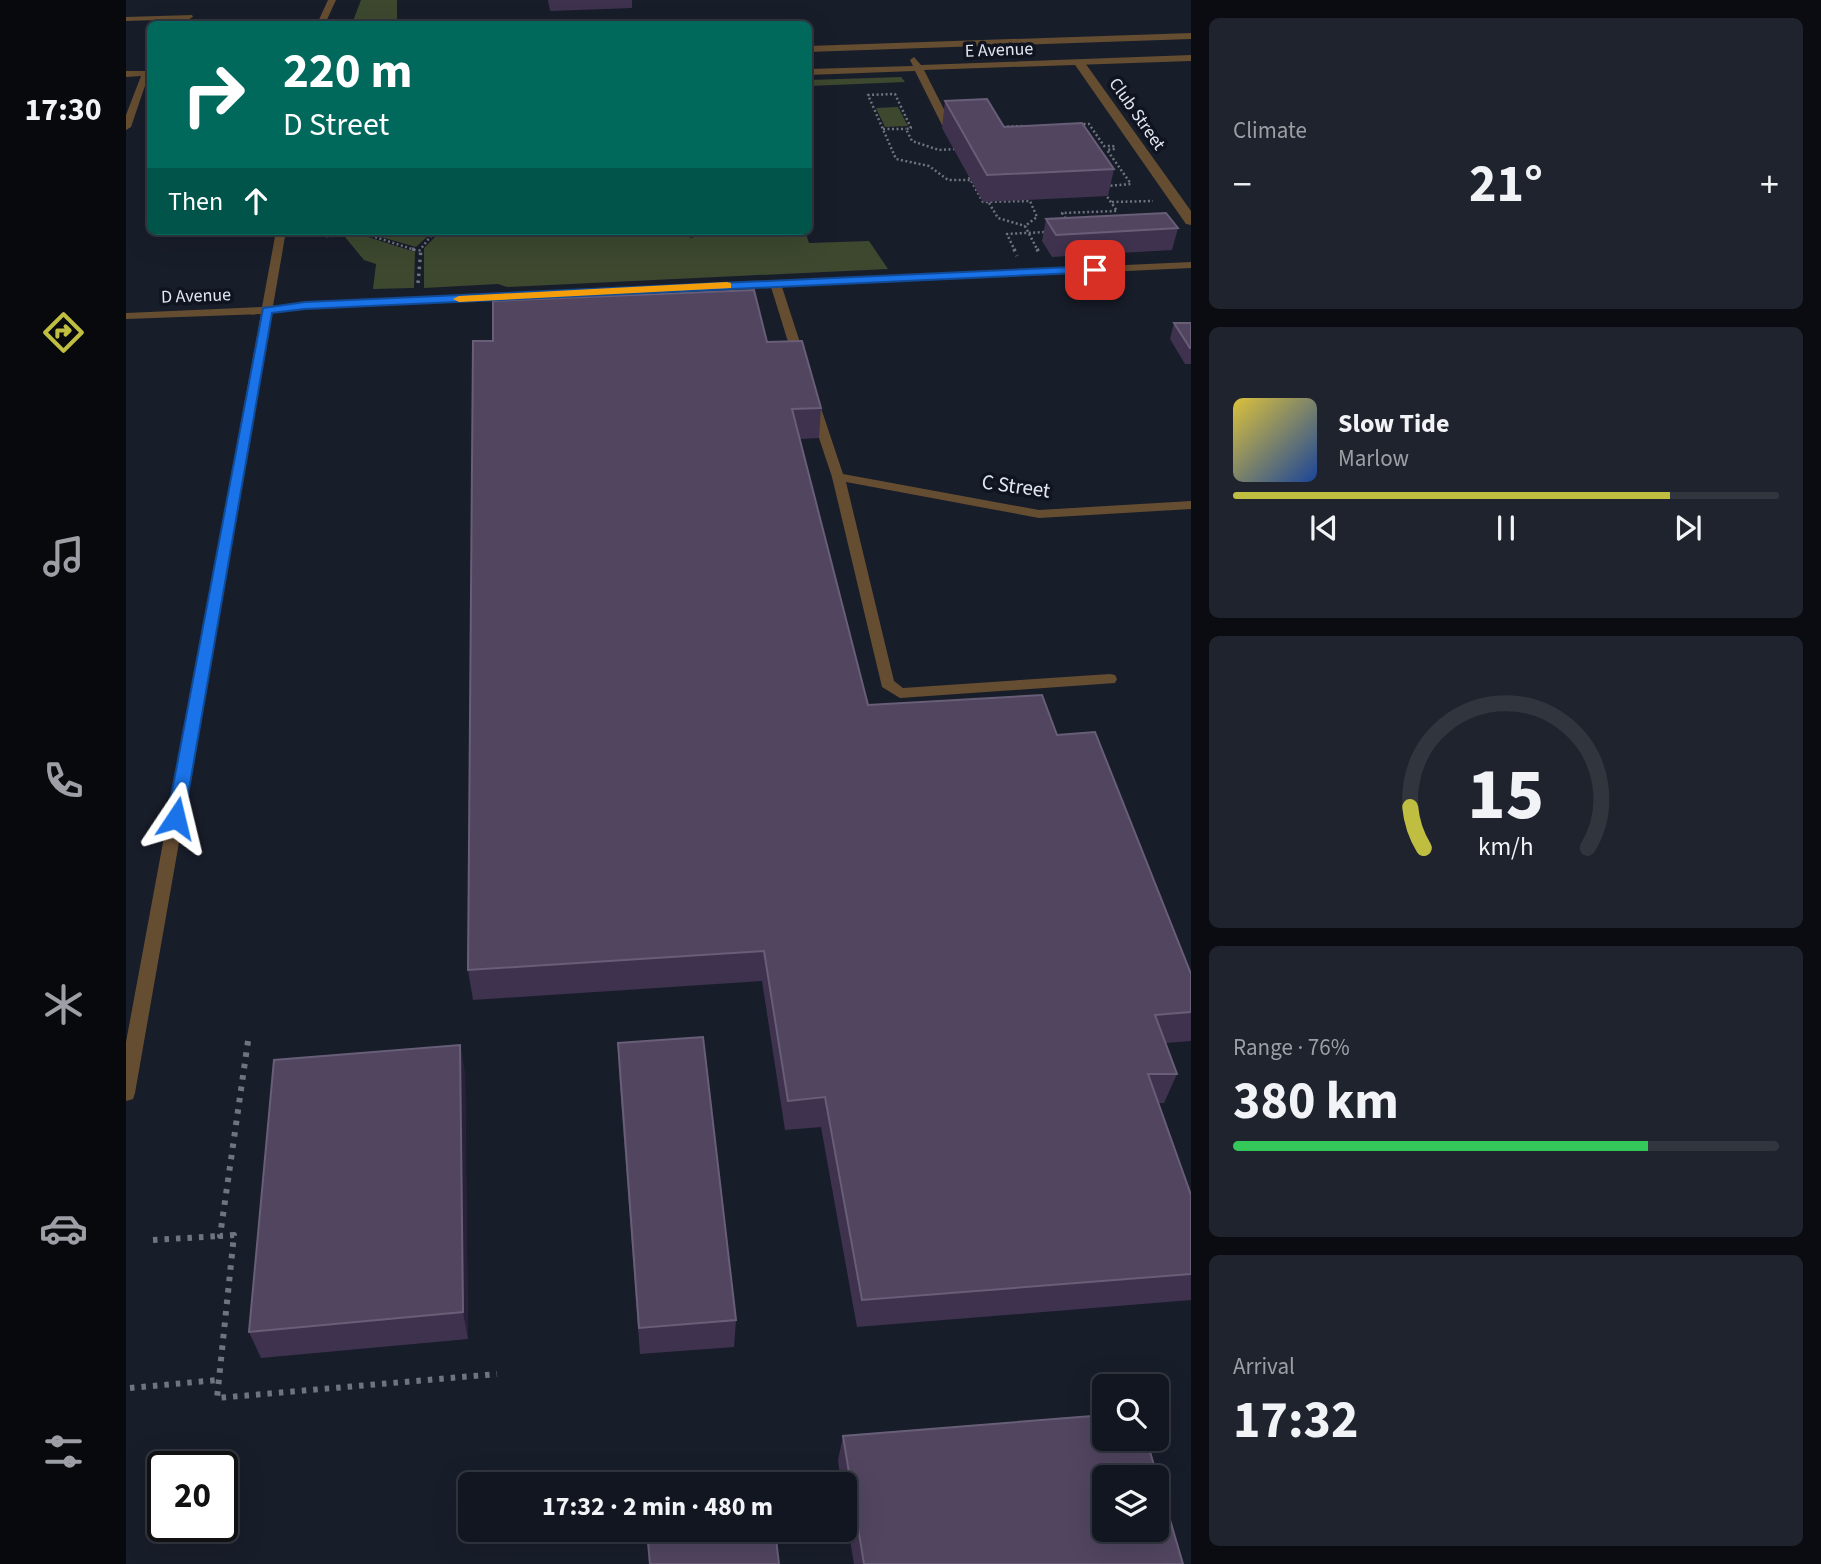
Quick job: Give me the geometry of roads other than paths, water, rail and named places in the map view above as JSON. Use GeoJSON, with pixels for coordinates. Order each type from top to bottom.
{"type":"FeatureCollection","features":[{"type":"Feature","properties":{"kind":"street","name":"Club Street"},"geometry":{"type":"LineString","coordinates":[[1079,62],[1191,221]]}},
{"type":"Feature","properties":{"kind":"lane"},"geometry":{"type":"LineString","coordinates":[[322,21],[332,0]]}},
{"type":"Feature","properties":{"kind":"lane"},"geometry":{"type":"LineString","coordinates":[[126,19],[189,17]]}},
{"type":"Feature","properties":{"kind":"lane","name":"E Avenue"},"geometry":{"type":"LineString","coordinates":[[812,49],[1191,36]]}},
{"type":"Feature","properties":{"kind":"lane"},"geometry":{"type":"LineString","coordinates":[[907,45],[947,125]]}},
{"type":"Feature","properties":{"kind":"lane","name":"E Avenue"},"geometry":{"type":"LineString","coordinates":[[812,72],[1191,58]]}},
{"type":"Feature","properties":{"kind":"lane"},"geometry":{"type":"LineString","coordinates":[[126,74],[147,73]]}},
{"type":"Feature","properties":{"kind":"lane"},"geometry":{"type":"LineString","coordinates":[[126,127],[147,75]]}},
{"type":"Feature","properties":{"kind":"lane"},"geometry":{"type":"LineString","coordinates":[[126,95],[147,94]]}},
{"type":"Feature","properties":{"kind":"lane"},"geometry":{"type":"LineString","coordinates":[[126,1093],[280,235]]}},
{"type":"Feature","properties":{"kind":"lane","name":"D Avenue"},"geometry":{"type":"LineString","coordinates":[[126,316],[1022,268],[1191,265]]}},
{"type":"Feature","properties":{"kind":"lane"},"geometry":{"type":"LineString","coordinates":[[775,283],[804,374]]}},
{"type":"Feature","properties":{"kind":"lane"},"geometry":{"type":"LineString","coordinates":[[808,387],[838,477],[887,683],[900,693],[1110,679]]}},
{"type":"Feature","properties":{"kind":"lane","name":"C Street"},"geometry":{"type":"LineString","coordinates":[[838,477],[1038,514],[1191,505]]}}]}
